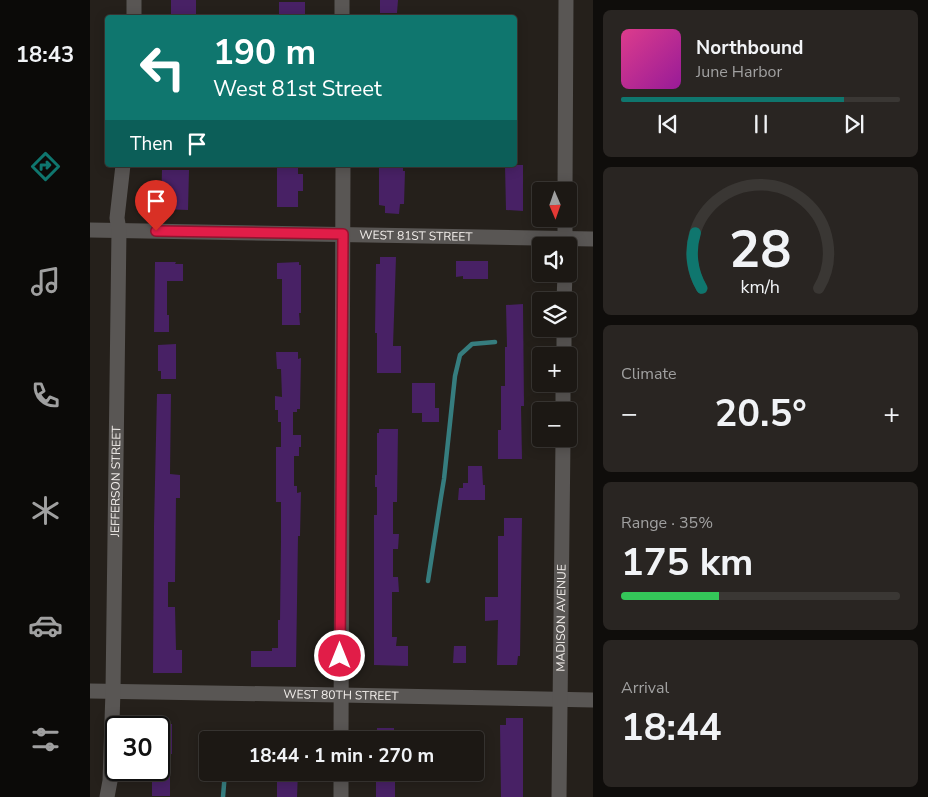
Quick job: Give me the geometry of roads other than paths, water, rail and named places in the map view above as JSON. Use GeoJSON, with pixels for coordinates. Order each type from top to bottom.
{"type":"FeatureCollection","features":[{"type":"Feature","properties":{"kind":"street"},"geometry":{"type":"LineString","coordinates":[[134,0],[134,15]]}},
{"type":"Feature","properties":{"kind":"street"},"geometry":{"type":"LineString","coordinates":[[342,0],[342,15]]}},
{"type":"Feature","properties":{"kind":"street"},"geometry":{"type":"LineString","coordinates":[[565,182],[566,0]]}},
{"type":"Feature","properties":{"kind":"street","name":"JEFFERSON STREET"},"geometry":{"type":"LineString","coordinates":[[107,797],[110,781],[113,691],[119,230],[117,218],[123,167]]}},
{"type":"Feature","properties":{"kind":"street"},"geometry":{"type":"LineString","coordinates":[[340,731],[342,167]]}},
{"type":"Feature","properties":{"kind":"street","name":"WEST 81ST STREET"},"geometry":{"type":"LineString","coordinates":[[90,230],[343,234],[532,241]]}},
{"type":"Feature","properties":{"kind":"street","name":"WEST 81ST STREET"},"geometry":{"type":"LineString","coordinates":[[577,241],[593,239]]}},
{"type":"Feature","properties":{"kind":"street","name":"MADISON AVENUE"},"geometry":{"type":"LineString","coordinates":[[559,797],[563,447]]}},
{"type":"Feature","properties":{"kind":"street","name":"WEST 80TH STREET"},"geometry":{"type":"LineString","coordinates":[[90,691],[593,700]]}},
{"type":"Feature","properties":{"kind":"street"},"geometry":{"type":"LineString","coordinates":[[341,781],[341,797]]}},
{"type":"Feature","properties":{"kind":"waterway"},"geometry":{"type":"LineString","coordinates":[[428,581],[444,479],[455,376],[460,355],[472,344],[495,342]]}},
{"type":"Feature","properties":{"kind":"waterway"},"geometry":{"type":"LineString","coordinates":[[223,797],[224,781]]}}]}
